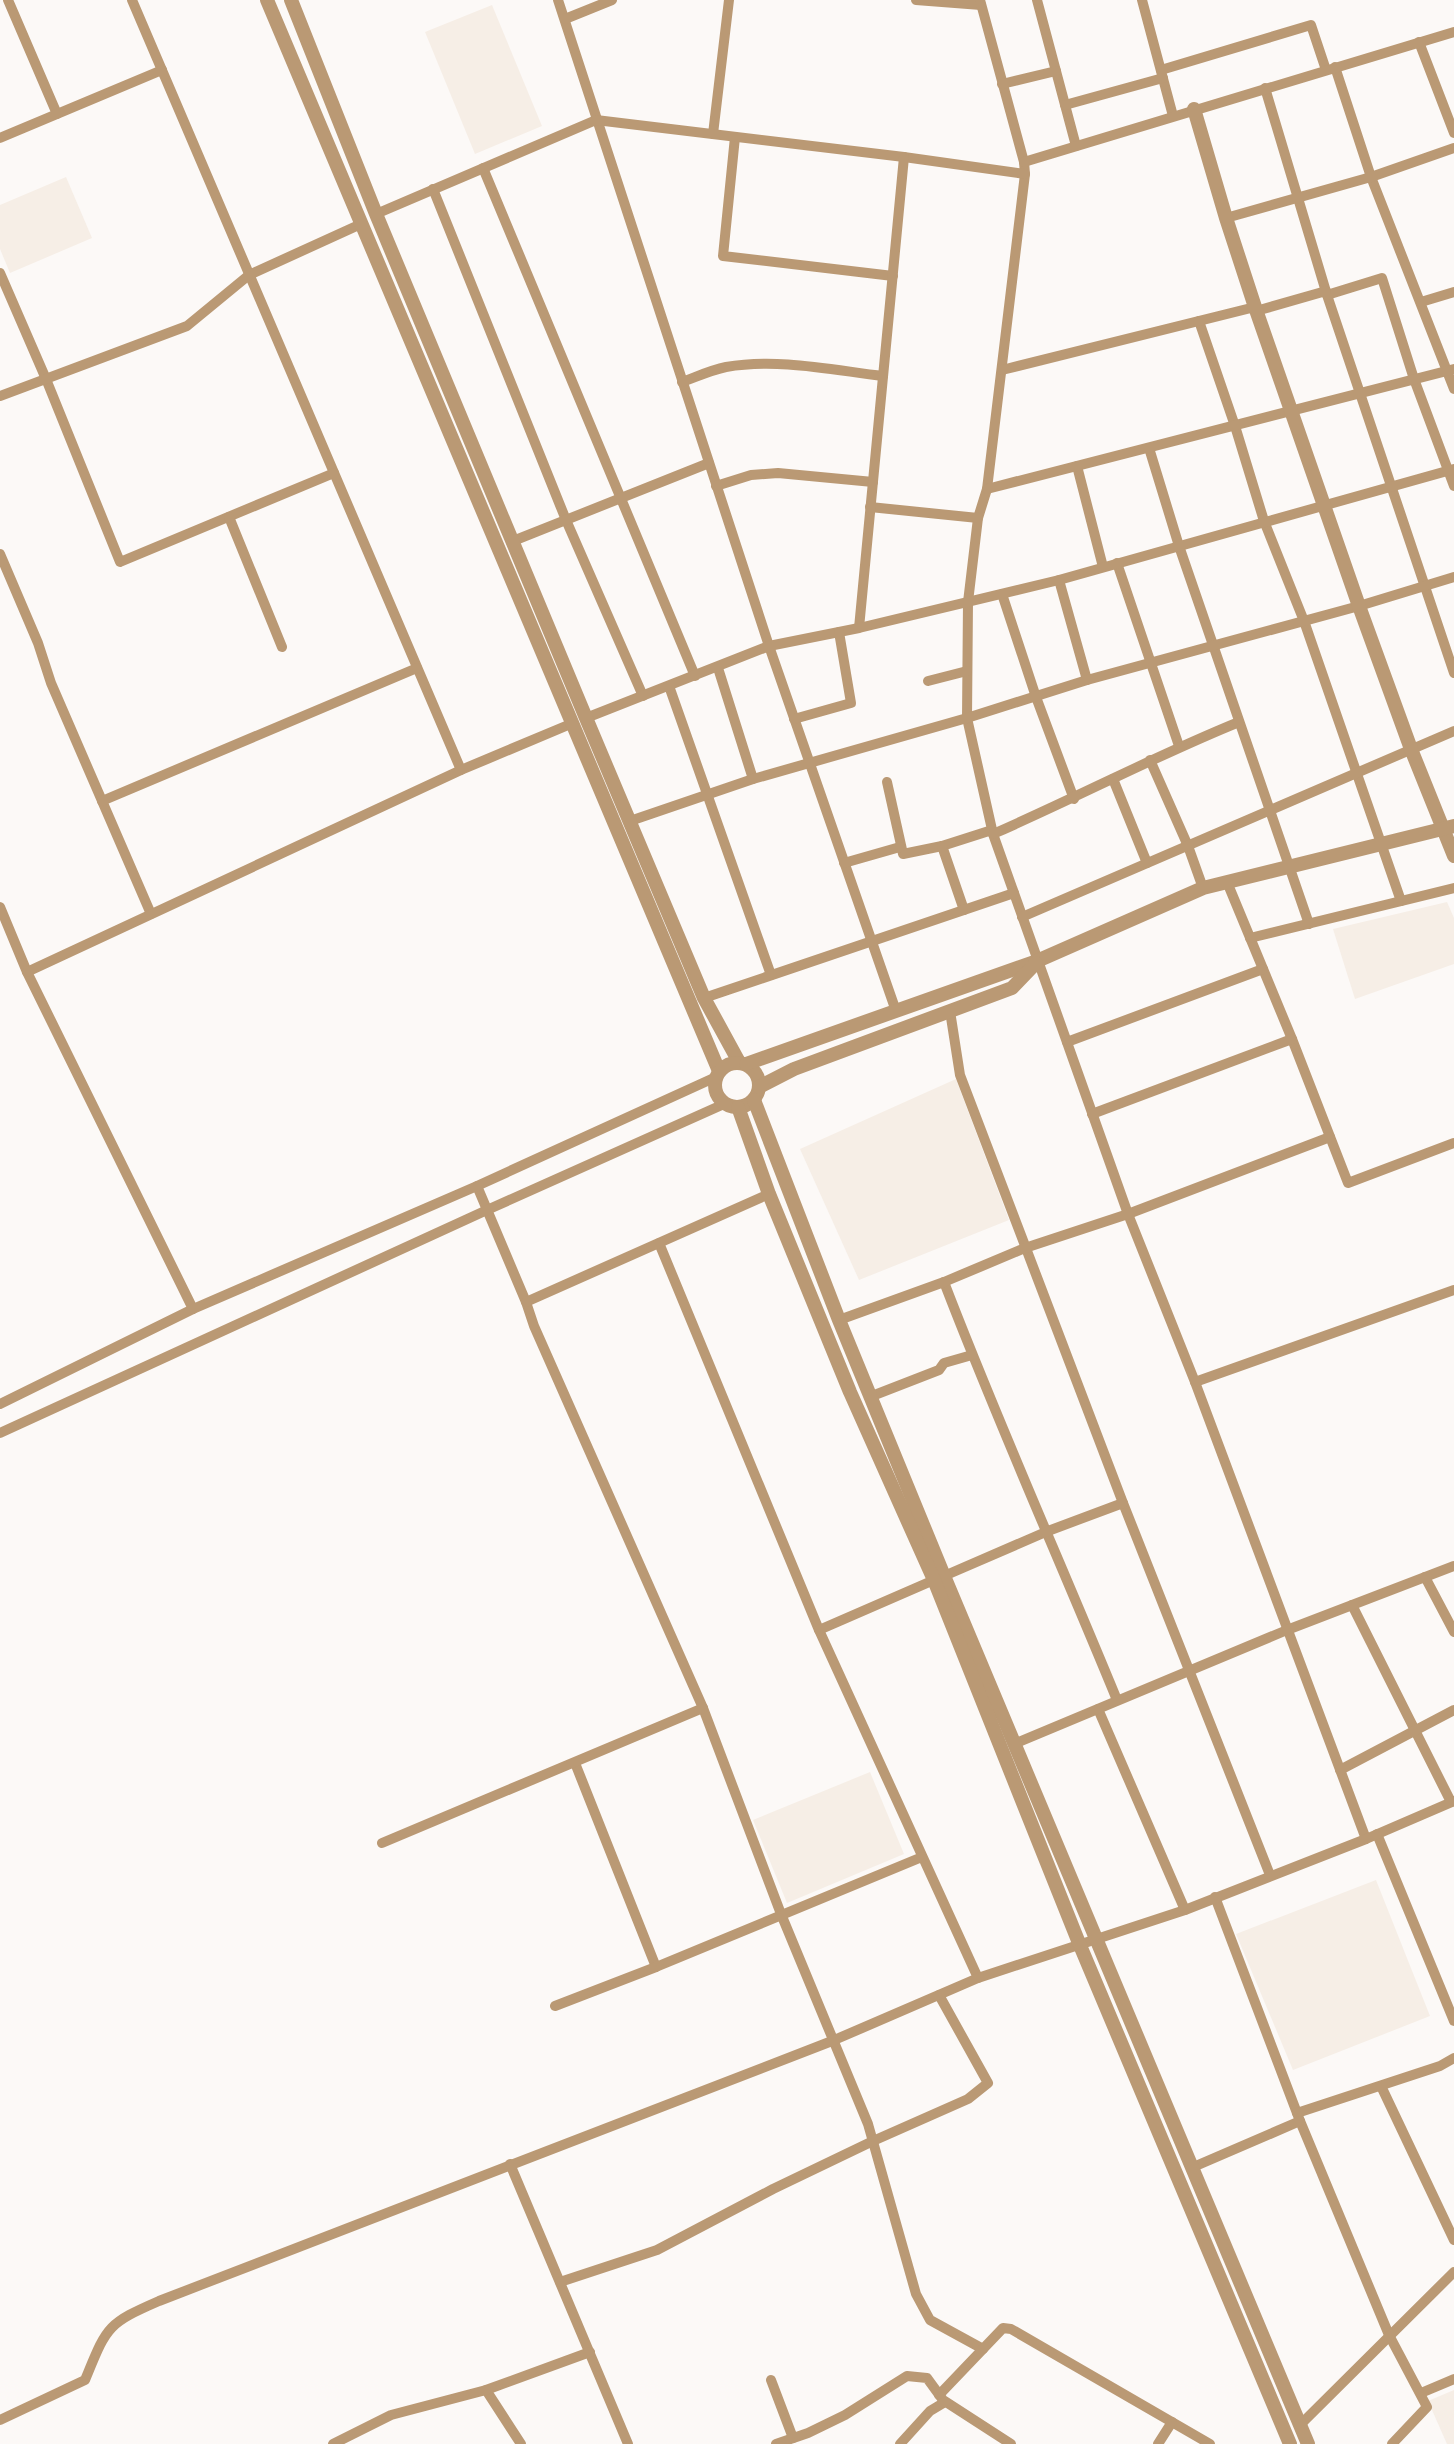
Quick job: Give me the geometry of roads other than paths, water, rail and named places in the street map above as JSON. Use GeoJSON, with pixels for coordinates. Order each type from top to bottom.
{"type":"FeatureCollection","features":[{"type":"Feature","properties":{"kind":"street"},"geometry":{"type":"LineString","coordinates":[[8,0],[57,114]]}},
{"type":"Feature","properties":{"kind":"street"},"geometry":{"type":"LineString","coordinates":[[132,0],[461,770]]}},
{"type":"Feature","properties":{"kind":"street"},"geometry":{"type":"LineString","coordinates":[[267,0],[361,224],[579,720],[630,821],[704,998],[743,1063],[756,1074],[757,1094],[839,1320],[872,1396],[1079,1943],[1290,2444]]}},
{"type":"Feature","properties":{"kind":"street"},"geometry":{"type":"LineString","coordinates":[[291,0],[376,213],[513,541],[579,720],[718,1074],[715,1092],[724,1104]]}},
{"type":"Feature","properties":{"kind":"street"},"geometry":{"type":"LineString","coordinates":[[558,0],[769,646],[896,1011]]}},
{"type":"Feature","properties":{"kind":"street"},"geometry":{"type":"LineString","coordinates":[[565,19],[612,0]]}},
{"type":"Feature","properties":{"kind":"street"},"geometry":{"type":"LineString","coordinates":[[713,134],[729,0]]}},
{"type":"Feature","properties":{"kind":"street"},"geometry":{"type":"LineString","coordinates":[[916,0],[980,2],[1024,168],[987,489],[978,518],[968,602],[967,718],[992,832],[1128,1214],[1195,1382],[1366,1839]]}},
{"type":"Feature","properties":{"kind":"street"},"geometry":{"type":"LineString","coordinates":[[1037,0],[1076,146]]}},
{"type":"Feature","properties":{"kind":"street"},"geometry":{"type":"LineString","coordinates":[[1142,0],[1173,116]]}},
{"type":"Feature","properties":{"kind":"street"},"geometry":{"type":"LineString","coordinates":[[1065,105],[1311,25],[1330,68],[1420,302],[1451,370],[1454,389]]}},
{"type":"Feature","properties":{"kind":"street"},"geometry":{"type":"LineString","coordinates":[[376,213],[596,120],[904,157],[1024,168],[1076,146],[1454,32]]}},
{"type":"Feature","properties":{"kind":"street"},"geometry":{"type":"LineString","coordinates":[[1419,42],[1454,133]]}},
{"type":"Feature","properties":{"kind":"street"},"geometry":{"type":"LineString","coordinates":[[0,138],[162,70]]}},
{"type":"Feature","properties":{"kind":"street"},"geometry":{"type":"LineString","coordinates":[[1002,84],[1056,71]]}},
{"type":"Feature","properties":{"kind":"street"},"geometry":{"type":"LineString","coordinates":[[1265,88],[1327,293],[1454,673]]}},
{"type":"Feature","properties":{"kind":"street"},"geometry":{"type":"LineString","coordinates":[[1194,109],[1256,309],[1293,410],[1359,606],[1411,749],[1449,828],[1454,856]]}},
{"type":"Feature","properties":{"kind":"street"},"geometry":{"type":"LineString","coordinates":[[735,137],[723,256],[893,276]]}},
{"type":"Feature","properties":{"kind":"street"},"geometry":{"type":"LineString","coordinates":[[1226,218],[1371,177],[1454,148]]}},
{"type":"Feature","properties":{"kind":"street"},"geometry":{"type":"LineString","coordinates":[[859,628],[904,157]]}},
{"type":"Feature","properties":{"kind":"street"},"geometry":{"type":"LineString","coordinates":[[483,168],[695,676]]}},
{"type":"Feature","properties":{"kind":"street"},"geometry":{"type":"LineString","coordinates":[[433,189],[566,520],[643,696]]}},
{"type":"Feature","properties":{"kind":"street"},"geometry":{"type":"LineString","coordinates":[[0,396],[187,326],[249,275],[361,224]]}},
{"type":"Feature","properties":{"kind":"street"},"geometry":{"type":"LineString","coordinates":[[0,273],[46,379],[120,562],[334,473]]}},
{"type":"Feature","properties":{"kind":"street"},"geometry":{"type":"LineString","coordinates":[[1002,370],[1382,278],[1414,379],[1451,470],[1454,486]]}},
{"type":"Feature","properties":{"kind":"street"},"geometry":{"type":"LineString","coordinates":[[1420,302],[1454,292]]}},
{"type":"Feature","properties":{"kind":"street"},"geometry":{"type":"LineString","coordinates":[[1198,321],[1235,426],[1264,521],[1304,621],[1401,901]]}},
{"type":"Feature","properties":{"kind":"street"},"geometry":{"type":"LineString","coordinates":[[682,382],[723,368],[752,364],[782,364],[883,376]]}},
{"type":"Feature","properties":{"kind":"street"},"geometry":{"type":"LineString","coordinates":[[987,489],[1451,370]]}},
{"type":"Feature","properties":{"kind":"street"},"geometry":{"type":"LineString","coordinates":[[1149,448],[1179,546],[1309,924]]}},
{"type":"Feature","properties":{"kind":"street"},"geometry":{"type":"LineString","coordinates":[[513,541],[709,463]]}},
{"type":"Feature","properties":{"kind":"street"},"geometry":{"type":"LineString","coordinates":[[1077,466],[1103,567]]}},
{"type":"Feature","properties":{"kind":"street"},"geometry":{"type":"LineString","coordinates":[[27,972],[461,770],[579,720],[718,668],[769,646],[859,628],[1059,580],[1451,470]]}},
{"type":"Feature","properties":{"kind":"street"},"geometry":{"type":"LineString","coordinates":[[716,486],[751,475],[778,473],[873,482]]}},
{"type":"Feature","properties":{"kind":"street"},"geometry":{"type":"LineString","coordinates":[[870,507],[978,518]]}},
{"type":"Feature","properties":{"kind":"street"},"geometry":{"type":"LineString","coordinates":[[229,517],[282,647]]}},
{"type":"Feature","properties":{"kind":"street"},"geometry":{"type":"LineString","coordinates":[[0,554],[38,643],[51,683],[151,914]]}},
{"type":"Feature","properties":{"kind":"street"},"geometry":{"type":"LineString","coordinates":[[1117,563],[1179,746]]}},
{"type":"Feature","properties":{"kind":"street"},"geometry":{"type":"LineString","coordinates":[[630,821],[753,779],[967,718],[1087,680],[1359,606],[1454,577]]}},
{"type":"Feature","properties":{"kind":"street"},"geometry":{"type":"LineString","coordinates":[[1059,580],[1087,680]]}},
{"type":"Feature","properties":{"kind":"street"},"geometry":{"type":"LineString","coordinates":[[1002,594],[1036,697],[1074,799]]}},
{"type":"Feature","properties":{"kind":"street"},"geometry":{"type":"LineString","coordinates":[[794,719],[851,704],[839,632]]}},
{"type":"Feature","properties":{"kind":"street"},"geometry":{"type":"LineString","coordinates":[[102,801],[417,668]]}},
{"type":"Feature","properties":{"kind":"street"},"geometry":{"type":"LineString","coordinates":[[718,668],[753,779]]}},
{"type":"Feature","properties":{"kind":"street"},"geometry":{"type":"LineString","coordinates":[[928,681],[967,671]]}},
{"type":"Feature","properties":{"kind":"street"},"geometry":{"type":"LineString","coordinates":[[669,686],[771,975]]}},
{"type":"Feature","properties":{"kind":"street"},"geometry":{"type":"LineString","coordinates":[[887,782],[903,854],[992,832],[1074,799],[1179,746],[1239,722]]}},
{"type":"Feature","properties":{"kind":"street"},"geometry":{"type":"LineString","coordinates":[[1022,917],[1454,731]]}},
{"type":"Feature","properties":{"kind":"street"},"geometry":{"type":"LineString","coordinates":[[1150,760],[1188,846],[1203,888]]}},
{"type":"Feature","properties":{"kind":"street"},"geometry":{"type":"LineString","coordinates":[[1113,779],[1147,863]]}},
{"type":"Feature","properties":{"kind":"street"},"geometry":{"type":"LineString","coordinates":[[0,1404],[193,1310],[477,1186],[718,1074],[725,1066],[743,1063],[1037,961],[1203,888],[1449,828]]}},
{"type":"Feature","properties":{"kind":"street"},"geometry":{"type":"LineString","coordinates":[[942,846],[964,910]]}},
{"type":"Feature","properties":{"kind":"street"},"geometry":{"type":"LineString","coordinates":[[844,863],[900,847]]}},
{"type":"Feature","properties":{"kind":"street"},"geometry":{"type":"LineString","coordinates":[[1227,882],[1348,1183],[1454,1143]]}},
{"type":"Feature","properties":{"kind":"street"},"geometry":{"type":"LineString","coordinates":[[1250,938],[1454,888]]}},
{"type":"Feature","properties":{"kind":"street"},"geometry":{"type":"LineString","coordinates":[[704,998],[1014,893]]}},
{"type":"Feature","properties":{"kind":"street"},"geometry":{"type":"LineString","coordinates":[[0,906],[27,972],[193,1310]]}},
{"type":"Feature","properties":{"kind":"street"},"geometry":{"type":"LineString","coordinates":[[0,1433],[724,1104],[738,1107],[794,1069],[1012,988],[1037,961]]}},
{"type":"Feature","properties":{"kind":"street"},"geometry":{"type":"LineString","coordinates":[[1067,1042],[1263,969]]}},
{"type":"Feature","properties":{"kind":"street"},"geometry":{"type":"LineString","coordinates":[[950,1011],[960,1075],[1123,1503],[1191,1670],[1270,1875]]}},
{"type":"Feature","properties":{"kind":"street"},"geometry":{"type":"LineString","coordinates":[[1092,1114],[1292,1039]]}},
{"type":"Feature","properties":{"kind":"street"},"geometry":{"type":"LineString","coordinates":[[738,1107],[769,1194],[849,1392],[939,1578],[1014,1744],[1308,2444]]}},
{"type":"Feature","properties":{"kind":"street"},"geometry":{"type":"LineString","coordinates":[[839,1320],[944,1282],[1025,1248],[1128,1214],[1330,1137]]}},
{"type":"Feature","properties":{"kind":"street"},"geometry":{"type":"LineString","coordinates":[[477,1186],[534,1326],[703,1708],[781,1914],[868,2124],[916,2294],[930,2320],[983,2349]]}},
{"type":"Feature","properties":{"kind":"street"},"geometry":{"type":"LineString","coordinates":[[526,1302],[769,1194]]}},
{"type":"Feature","properties":{"kind":"street"},"geometry":{"type":"LineString","coordinates":[[659,1243],[819,1630],[978,1978]]}},
{"type":"Feature","properties":{"kind":"street"},"geometry":{"type":"LineString","coordinates":[[944,1282],[1117,1701]]}},
{"type":"Feature","properties":{"kind":"street"},"geometry":{"type":"LineString","coordinates":[[1195,1382],[1454,1290]]}},
{"type":"Feature","properties":{"kind":"street"},"geometry":{"type":"LineString","coordinates":[[872,1396],[939,1370],[945,1364],[972,1354]]}},
{"type":"Feature","properties":{"kind":"street"},"geometry":{"type":"LineString","coordinates":[[819,1630],[1048,1531],[1123,1503]]}},
{"type":"Feature","properties":{"kind":"street"},"geometry":{"type":"LineString","coordinates":[[1014,1744],[1287,1630],[1454,1566]]}},
{"type":"Feature","properties":{"kind":"street"},"geometry":{"type":"LineString","coordinates":[[1425,1577],[1454,1632]]}},
{"type":"Feature","properties":{"kind":"street"},"geometry":{"type":"LineString","coordinates":[[0,2420],[85,2380],[104,2334],[122,2317],[510,2164],[832,2041],[978,1978],[1096,1937],[1185,1910],[1366,1839],[1452,1802],[1352,1605]]}},
{"type":"Feature","properties":{"kind":"street"},"geometry":{"type":"LineString","coordinates":[[382,1843],[703,1708]]}},
{"type":"Feature","properties":{"kind":"street"},"geometry":{"type":"LineString","coordinates":[[1098,1709],[1185,1910]]}},
{"type":"Feature","properties":{"kind":"street"},"geometry":{"type":"LineString","coordinates":[[1340,1770],[1454,1710]]}},
{"type":"Feature","properties":{"kind":"street"},"geometry":{"type":"LineString","coordinates":[[575,1763],[656,1967]]}},
{"type":"Feature","properties":{"kind":"street"},"geometry":{"type":"LineString","coordinates":[[1377,1834],[1454,2021]]}},
{"type":"Feature","properties":{"kind":"street"},"geometry":{"type":"LineString","coordinates":[[555,2006],[656,1967],[922,1857]]}},
{"type":"Feature","properties":{"kind":"street"},"geometry":{"type":"LineString","coordinates":[[1215,1897],[1298,2117],[1389,2335],[1427,2407],[1392,2444]]}},
{"type":"Feature","properties":{"kind":"street"},"geometry":{"type":"LineString","coordinates":[[560,2282],[657,2250],[773,2189],[968,2098],[988,2083],[939,1995]]}},
{"type":"Feature","properties":{"kind":"street"},"geometry":{"type":"LineString","coordinates":[[1191,2168],[1298,2117],[1440,2067],[1454,2058]]}},
{"type":"Feature","properties":{"kind":"street"},"geometry":{"type":"LineString","coordinates":[[1381,2086],[1454,2240]]}},
{"type":"Feature","properties":{"kind":"street"},"geometry":{"type":"LineString","coordinates":[[510,2164],[628,2444]]}},
{"type":"Feature","properties":{"kind":"street"},"geometry":{"type":"LineString","coordinates":[[1300,2425],[1454,2272]]}},
{"type":"Feature","properties":{"kind":"street"},"geometry":{"type":"LineString","coordinates":[[900,2444],[1003,2328],[1011,2329],[1210,2444]]}},
{"type":"Feature","properties":{"kind":"street"},"geometry":{"type":"LineString","coordinates":[[333,2444],[391,2415],[486,2390],[590,2352]]}},
{"type":"Feature","properties":{"kind":"street"},"geometry":{"type":"LineString","coordinates":[[776,2444],[845,2415],[907,2376],[927,2378],[942,2398],[1011,2444]]}},
{"type":"Feature","properties":{"kind":"street"},"geometry":{"type":"LineString","coordinates":[[1421,2393],[1454,2379]]}},
{"type":"Feature","properties":{"kind":"street"},"geometry":{"type":"LineString","coordinates":[[771,2380],[793,2438]]}},
{"type":"Feature","properties":{"kind":"street"},"geometry":{"type":"LineString","coordinates":[[486,2390],[521,2444]]}},
{"type":"Feature","properties":{"kind":"street"},"geometry":{"type":"LineString","coordinates":[[1163,2441],[1172,2422]]}}]}
